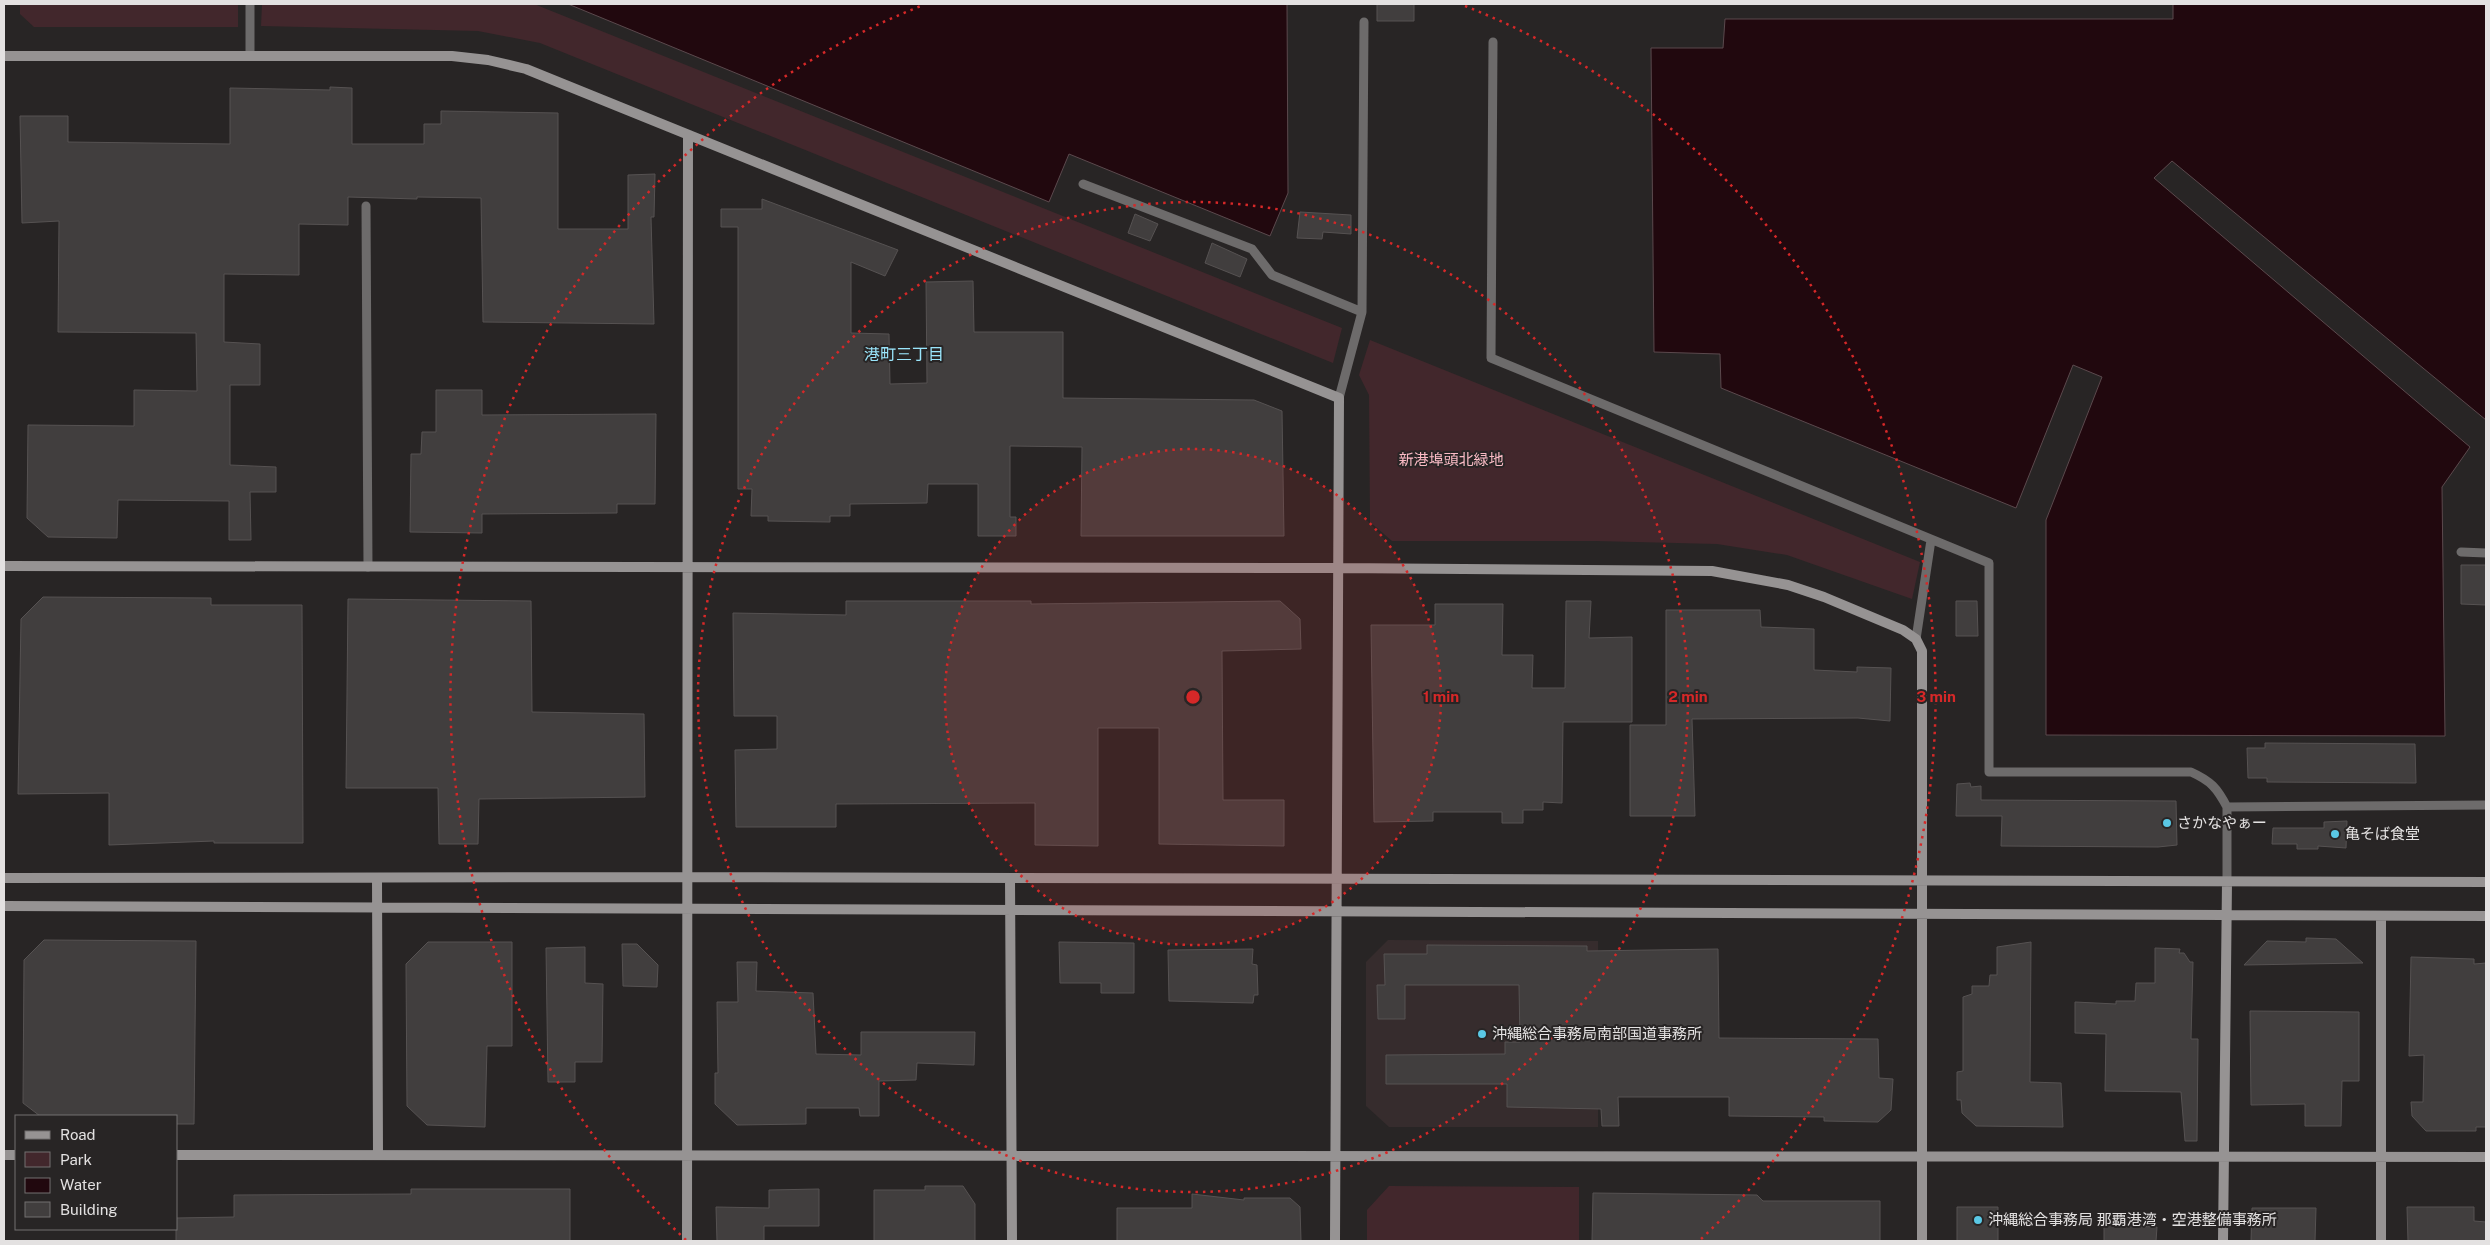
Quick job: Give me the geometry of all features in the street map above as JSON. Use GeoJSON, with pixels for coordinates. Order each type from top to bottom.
{"type":"FeatureCollection","features":[{"type":"Feature","properties":{"kind":"street"},"geometry":{"type":"LineString","coordinates":[[4,56],[250,54],[452,56],[488,60],[526,69],[1339,398],[1335,1241]]}},
{"type":"Feature","properties":{"kind":"street"},"geometry":{"type":"LineString","coordinates":[[687,1241],[688,135]]}},
{"type":"Feature","properties":{"kind":"street"},"geometry":{"type":"LineString","coordinates":[[4,566],[1338,568],[1712,571],[1788,585],[1824,597],[1904,630],[1916,639],[1922,651],[1924,663],[1922,1241]]}},
{"type":"Feature","properties":{"kind":"street"},"geometry":{"type":"LineString","coordinates":[[4,878],[1336,878],[1923,882],[2486,882]]}},
{"type":"Feature","properties":{"kind":"street"},"geometry":{"type":"LineString","coordinates":[[377,878],[378,1155]]}},
{"type":"Feature","properties":{"kind":"street"},"geometry":{"type":"LineString","coordinates":[[1010,878],[1012,1241]]}},
{"type":"Feature","properties":{"kind":"street"},"geometry":{"type":"LineString","coordinates":[[2223,1241],[2226,882]]}},
{"type":"Feature","properties":{"kind":"street"},"geometry":{"type":"LineString","coordinates":[[4,906],[2486,916]]}},
{"type":"Feature","properties":{"kind":"street"},"geometry":{"type":"LineString","coordinates":[[2381,916],[2381,1241]]}},
{"type":"Feature","properties":{"kind":"street"},"geometry":{"type":"LineString","coordinates":[[178,1155],[2486,1157]]}},
{"type":"Feature","properties":{"kind":"lane"},"geometry":{"type":"LineString","coordinates":[[250,4],[250,54]]}},
{"type":"Feature","properties":{"kind":"lane"},"geometry":{"type":"LineString","coordinates":[[1339,398],[1362,312],[1364,22]]}},
{"type":"Feature","properties":{"kind":"lane"},"geometry":{"type":"LineString","coordinates":[[1493,42],[1491,358],[1989,563],[1989,772],[2191,772],[2207,779],[2219,792],[2226,807],[2226,882]]}},
{"type":"Feature","properties":{"kind":"lane"},"geometry":{"type":"LineString","coordinates":[[1083,184],[1252,249],[1272,275],[1362,312]]}},
{"type":"Feature","properties":{"kind":"lane"},"geometry":{"type":"LineString","coordinates":[[366,206],[368,567]]}},
{"type":"Feature","properties":{"kind":"lane"},"geometry":{"type":"LineString","coordinates":[[1916,639],[1931,540]]}},
{"type":"Feature","properties":{"kind":"lane"},"geometry":{"type":"LineString","coordinates":[[2462,552],[2486,553]]}},
{"type":"Feature","properties":{"kind":"lane"},"geometry":{"type":"LineString","coordinates":[[2226,807],[2486,805]]}},
{"type":"Feature","properties":{"kind":"shaded area","name":"沖縄総合事務局南部国道事務所"},"geometry":{"type":"Polygon","coordinates":[[[1388,940],[1598,941],[1598,1127],[1389,1127],[1366,1106],[1366,962],[1388,940]]]}},
{"type":"Feature","properties":{"kind":"green space"},"geometry":{"type":"Polygon","coordinates":[[[20,4],[238,4],[238,27],[34,27],[20,14],[20,4]]]}},
{"type":"Feature","properties":{"kind":"green space"},"geometry":{"type":"Polygon","coordinates":[[[262,4],[534,4],[1342,328],[1333,363],[540,43],[478,31],[261,26],[262,4]]]}},
{"type":"Feature","properties":{"kind":"green space","name":"新港埠頭北緑地"},"geometry":{"type":"Polygon","coordinates":[[[1370,340],[1920,562],[1912,599],[1787,555],[1717,544],[1595,541],[1392,541],[1370,522],[1369,395],[1359,375],[1370,340]]]}},
{"type":"Feature","properties":{"kind":"green space"},"geometry":{"type":"Polygon","coordinates":[[[1389,1186],[1579,1187],[1579,1241],[1367,1241],[1367,1210],[1389,1186]]]}},
{"type":"Feature","properties":{"kind":"water"},"geometry":{"type":"Polygon","coordinates":[[[568,4],[1287,4],[1288,193],[1270,236],[1069,154],[1049,202],[568,4]]]}},
{"type":"Feature","properties":{"kind":"water"},"geometry":{"type":"Polygon","coordinates":[[[2173,4],[2486,4],[2486,420],[2172,161],[2154,178],[2470,447],[2442,487],[2445,736],[2046,735],[2046,520],[2102,377],[2073,365],[2016,508],[1721,388],[1720,354],[1654,352],[1651,48],[1723,48],[1725,19],[2173,19],[2173,4]]]}},
{"type":"Feature","properties":{"kind":"building"},"geometry":{"type":"Polygon","coordinates":[[[1377,4],[1414,4],[1414,21],[1377,21],[1377,4]]]}},
{"type":"Feature","properties":{"kind":"building"},"geometry":{"type":"Polygon","coordinates":[[[330,87],[352,88],[352,144],[424,144],[424,124],[441,124],[441,111],[558,113],[558,229],[628,229],[628,175],[655,174],[654,217],[651,217],[654,324],[483,322],[481,198],[348,197],[348,225],[299,224],[299,275],[224,274],[224,342],[260,344],[260,385],[230,385],[230,465],[276,467],[276,492],[250,492],[251,540],[229,540],[229,501],[118,500],[117,538],[48,537],[27,518],[28,425],[134,426],[134,390],[197,391],[196,333],[58,332],[59,221],[22,223],[20,116],[68,116],[68,142],[230,144],[230,88],[330,90],[330,87]]]}},
{"type":"Feature","properties":{"kind":"building"},"geometry":{"type":"Polygon","coordinates":[[[762,199],[898,250],[885,276],[851,262],[851,333],[889,334],[890,384],[927,383],[926,282],[973,281],[974,332],[1063,332],[1063,398],[1254,400],[1282,411],[1284,536],[1081,536],[1082,447],[1010,446],[1010,517],[1016,517],[1016,536],[978,536],[978,484],[928,484],[927,503],[850,504],[850,516],[830,516],[830,522],[768,521],[768,516],[751,516],[752,489],[738,489],[738,227],[721,227],[721,209],[762,209],[762,199]]]}},
{"type":"Feature","properties":{"kind":"building"},"geometry":{"type":"Polygon","coordinates":[[[1300,212],[1351,215],[1351,234],[1323,232],[1322,239],[1297,238],[1300,212]]]}},
{"type":"Feature","properties":{"kind":"building"},"geometry":{"type":"Polygon","coordinates":[[[1135,214],[1158,224],[1150,241],[1128,233],[1135,214]]]}},
{"type":"Feature","properties":{"kind":"building"},"geometry":{"type":"Polygon","coordinates":[[[1212,243],[1247,259],[1240,277],[1205,263],[1212,243]]]}},
{"type":"Feature","properties":{"kind":"building"},"geometry":{"type":"Polygon","coordinates":[[[436,390],[482,390],[482,415],[656,414],[655,504],[617,504],[617,513],[482,514],[482,533],[410,532],[411,454],[421,454],[422,432],[436,432],[436,390]]]}},
{"type":"Feature","properties":{"kind":"building"},"geometry":{"type":"Polygon","coordinates":[[[2461,565],[2486,565],[2486,605],[2461,604],[2461,565]]]}},
{"type":"Feature","properties":{"kind":"building"},"geometry":{"type":"Polygon","coordinates":[[[43,597],[211,598],[211,605],[302,605],[303,843],[214,843],[214,841],[109,845],[109,793],[18,794],[21,619],[43,597]]]}},
{"type":"Feature","properties":{"kind":"building"},"geometry":{"type":"Polygon","coordinates":[[[348,599],[531,601],[532,712],[644,714],[645,797],[479,799],[478,844],[439,844],[438,788],[346,788],[348,599]]]}},
{"type":"Feature","properties":{"kind":"building"},"geometry":{"type":"Polygon","coordinates":[[[846,601],[1031,601],[1031,604],[1280,601],[1300,619],[1301,649],[1222,651],[1223,800],[1284,800],[1284,846],[1159,844],[1159,728],[1098,728],[1098,846],[1035,845],[1035,803],[836,804],[836,827],[736,827],[735,750],[777,749],[777,716],[734,716],[733,613],[846,615],[846,601]]]}},
{"type":"Feature","properties":{"kind":"building"},"geometry":{"type":"Polygon","coordinates":[[[1566,601],[1591,601],[1589,638],[1632,637],[1632,722],[1563,722],[1562,803],[1543,802],[1543,810],[1523,810],[1523,823],[1502,823],[1502,812],[1433,812],[1433,821],[1374,822],[1371,625],[1435,625],[1435,604],[1503,604],[1502,655],[1533,655],[1532,688],[1565,688],[1566,601]]]}},
{"type":"Feature","properties":{"kind":"building"},"geometry":{"type":"Polygon","coordinates":[[[1956,601],[1977,601],[1978,636],[1956,636],[1956,601]]]}},
{"type":"Feature","properties":{"kind":"building"},"geometry":{"type":"Polygon","coordinates":[[[1666,610],[1760,610],[1761,627],[1814,629],[1814,670],[1857,672],[1857,667],[1891,668],[1890,721],[1858,718],[1692,719],[1695,816],[1630,816],[1630,725],[1666,725],[1666,610]]]}},
{"type":"Feature","properties":{"kind":"building"},"geometry":{"type":"Polygon","coordinates":[[[2265,743],[2415,744],[2416,783],[2267,782],[2267,778],[2248,778],[2247,748],[2265,748],[2265,743]]]}},
{"type":"Feature","properties":{"kind":"building"},"geometry":{"type":"Polygon","coordinates":[[[1970,783],[1971,787],[1981,786],[1981,800],[2176,801],[2177,845],[2158,847],[2001,846],[2002,816],[1956,816],[1957,784],[1970,783]]]}},
{"type":"Feature","properties":{"kind":"building"},"geometry":{"type":"Polygon","coordinates":[[[2347,821],[2346,848],[2318,846],[2318,849],[2297,849],[2297,844],[2272,844],[2273,828],[2324,828],[2324,822],[2347,821]]]}},
{"type":"Feature","properties":{"kind":"building"},"geometry":{"type":"Polygon","coordinates":[[[2306,938],[2336,939],[2363,963],[2244,965],[2267,941],[2306,942],[2306,938]]]}},
{"type":"Feature","properties":{"kind":"building"},"geometry":{"type":"Polygon","coordinates":[[[44,940],[196,941],[194,1124],[178,1124],[178,1115],[39,1115],[23,1103],[24,960],[44,940]]]}},
{"type":"Feature","properties":{"kind":"building"},"geometry":{"type":"Polygon","coordinates":[[[428,942],[512,942],[512,1046],[487,1046],[485,1127],[427,1125],[407,1106],[406,964],[428,942]]]}},
{"type":"Feature","properties":{"kind":"building"},"geometry":{"type":"Polygon","coordinates":[[[1059,942],[1134,943],[1134,993],[1101,993],[1101,983],[1060,983],[1059,942]]]}},
{"type":"Feature","properties":{"kind":"building"},"geometry":{"type":"Polygon","coordinates":[[[2031,942],[2030,1082],[2061,1083],[2063,1127],[1976,1126],[1962,1113],[1961,1100],[1957,1100],[1957,1072],[1963,1071],[1963,997],[1972,994],[1972,986],[1989,986],[1990,975],[1997,975],[1997,947],[2031,942]]]}},
{"type":"Feature","properties":{"kind":"building"},"geometry":{"type":"Polygon","coordinates":[[[622,944],[637,944],[658,965],[657,987],[623,986],[622,944]]]}},
{"type":"Feature","properties":{"kind":"building"},"geometry":{"type":"Polygon","coordinates":[[[1427,945],[1587,946],[1587,951],[1718,949],[1719,1038],[1878,1039],[1879,1078],[1893,1079],[1891,1110],[1878,1122],[1824,1121],[1824,1117],[1729,1116],[1729,1097],[1618,1097],[1619,1126],[1602,1126],[1601,1109],[1507,1107],[1507,1084],[1386,1084],[1386,1055],[1505,1054],[1505,1042],[1520,1042],[1519,985],[1405,985],[1405,1019],[1378,1019],[1377,985],[1385,985],[1384,954],[1427,954],[1427,945]]]}},
{"type":"Feature","properties":{"kind":"building"},"geometry":{"type":"Polygon","coordinates":[[[585,947],[585,983],[603,984],[602,1062],[575,1062],[575,1082],[548,1082],[546,948],[585,947]]]}},
{"type":"Feature","properties":{"kind":"building"},"geometry":{"type":"Polygon","coordinates":[[[2155,948],[2180,949],[2179,953],[2184,953],[2190,962],[2193,962],[2191,1039],[2198,1039],[2197,1141],[2185,1141],[2181,1092],[2105,1091],[2106,1034],[2075,1033],[2075,1002],[2116,1004],[2116,1001],[2135,1001],[2136,983],[2155,983],[2155,948]]]}},
{"type":"Feature","properties":{"kind":"building"},"geometry":{"type":"Polygon","coordinates":[[[1253,949],[1252,964],[1257,965],[1258,995],[1254,995],[1253,1003],[1169,1001],[1168,950],[1253,949]]]}},
{"type":"Feature","properties":{"kind":"building"},"geometry":{"type":"Polygon","coordinates":[[[2411,957],[2474,959],[2474,964],[2486,963],[2486,1127],[2476,1127],[2476,1131],[2426,1131],[2412,1116],[2411,1102],[2423,1102],[2424,1055],[2409,1056],[2411,957]]]}},
{"type":"Feature","properties":{"kind":"building"},"geometry":{"type":"Polygon","coordinates":[[[737,962],[757,962],[756,991],[813,993],[816,1054],[861,1055],[861,1032],[975,1032],[974,1065],[917,1063],[916,1080],[879,1081],[879,1116],[860,1116],[859,1108],[806,1108],[806,1124],[737,1125],[715,1104],[715,1073],[718,1073],[717,1002],[738,1002],[737,962]]]}},
{"type":"Feature","properties":{"kind":"building"},"geometry":{"type":"Polygon","coordinates":[[[2250,1011],[2359,1012],[2359,1081],[2342,1081],[2341,1126],[2305,1126],[2305,1104],[2251,1105],[2250,1011]]]}},
{"type":"Feature","properties":{"kind":"building"},"geometry":{"type":"Polygon","coordinates":[[[925,1186],[963,1186],[975,1204],[975,1241],[874,1241],[874,1190],[925,1190],[925,1186]]]}},
{"type":"Feature","properties":{"kind":"building"},"geometry":{"type":"Polygon","coordinates":[[[411,1189],[570,1189],[570,1241],[176,1241],[178,1218],[234,1217],[234,1195],[411,1194],[411,1189]]]}},
{"type":"Feature","properties":{"kind":"building"},"geometry":{"type":"Polygon","coordinates":[[[819,1189],[819,1226],[764,1226],[764,1241],[717,1241],[716,1207],[769,1208],[769,1190],[819,1189]]]}},
{"type":"Feature","properties":{"kind":"building"},"geometry":{"type":"Polygon","coordinates":[[[1593,1193],[1757,1195],[1763,1201],[1880,1201],[1880,1241],[1592,1241],[1593,1193]]]}},
{"type":"Feature","properties":{"kind":"building"},"geometry":{"type":"Polygon","coordinates":[[[1192,1194],[1244,1200],[1244,1198],[1290,1198],[1300,1207],[1301,1241],[1117,1241],[1117,1208],[1192,1208],[1192,1194]]]}},
{"type":"Feature","properties":{"kind":"building","name":"沖縄総合事務局 那覇港湾・空港整備事務所"},"geometry":{"type":"Polygon","coordinates":[[[1957,1207],[1998,1207],[1998,1241],[1957,1241],[1957,1207]]]}},
{"type":"Feature","properties":{"kind":"building"},"geometry":{"type":"Polygon","coordinates":[[[2407,1207],[2474,1207],[2474,1221],[2486,1222],[2486,1241],[2408,1241],[2407,1207]]]}},
{"type":"Feature","properties":{"kind":"building"},"geometry":{"type":"Polygon","coordinates":[[[2252,1208],[2316,1208],[2315,1241],[2251,1241],[2252,1208]]]}},
{"type":"Feature","properties":{"kind":"building"},"geometry":{"type":"Polygon","coordinates":[[[2104,1225],[2157,1227],[2156,1241],[2104,1241],[2104,1225]]]}},
{"type":"Feature","properties":{"kind":"place","name":"さかなやぁー"},"geometry":{"type":"Point","coordinates":[2167,823]}},
{"type":"Feature","properties":{"kind":"place","name":"亀そば食堂"},"geometry":{"type":"Point","coordinates":[2335,834]}},
{"type":"Feature","properties":{"kind":"place","name":"沖縄総合事務局南部国道事務所"},"geometry":{"type":"Point","coordinates":[1482,1034]}},
{"type":"Feature","properties":{"kind":"place","name":"沖縄総合事務局 那覇港湾・空港整備事務所"},"geometry":{"type":"Point","coordinates":[1978,1220]}},
{"type":"Feature","properties":{"kind":"district","name":"港町三丁目"},"geometry":{"type":"Point","coordinates":[904,354]}}]}
